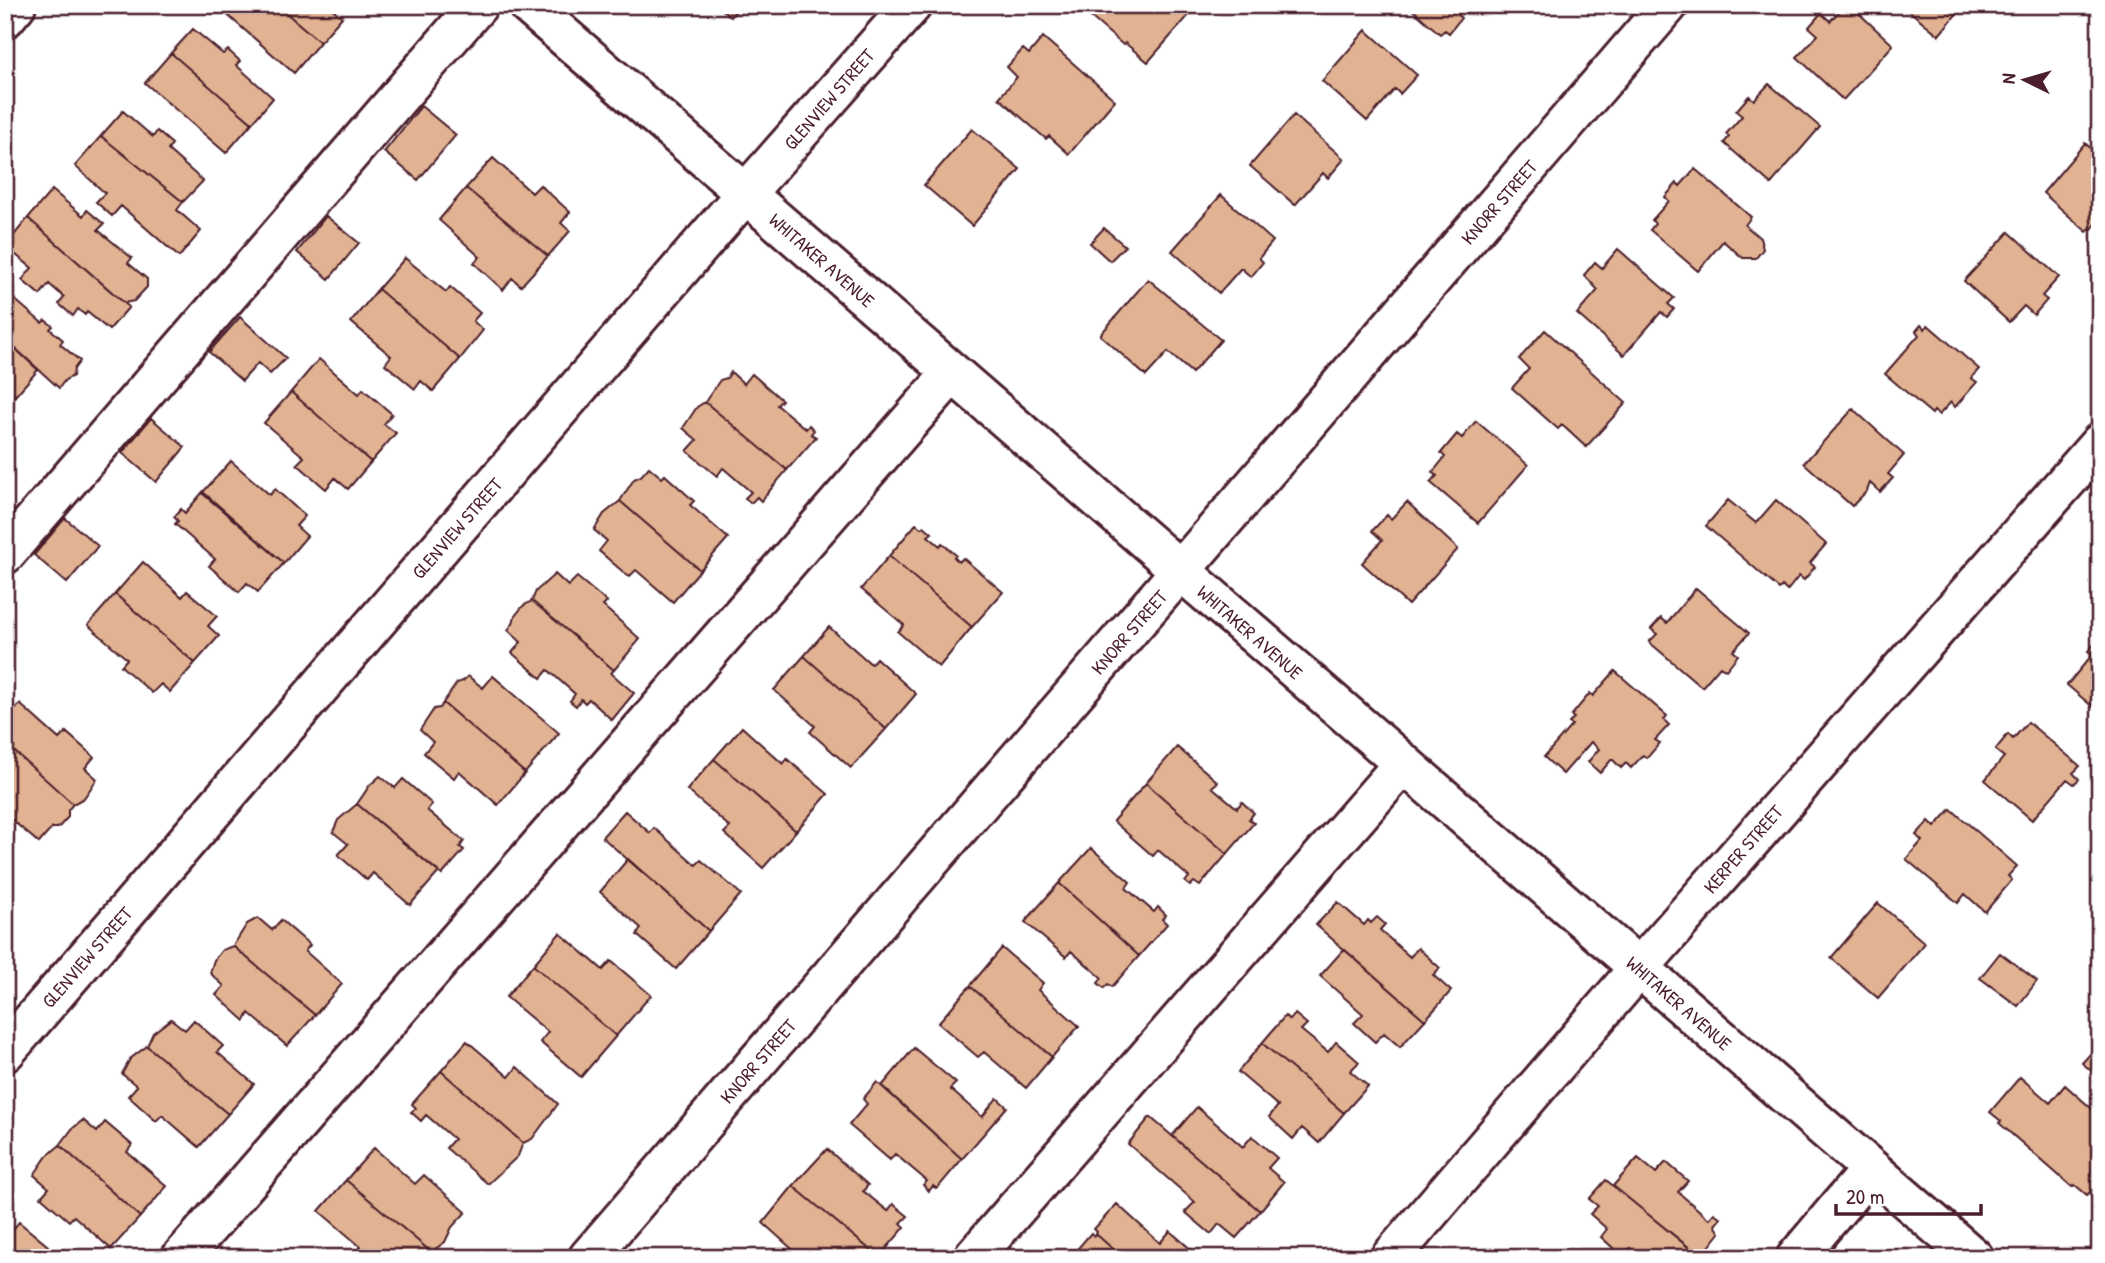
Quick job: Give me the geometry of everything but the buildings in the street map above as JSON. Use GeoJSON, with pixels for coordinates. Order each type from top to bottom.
{"type":"FeatureCollection","features":[{"type":"Feature","properties":{"kind":"street"},"geometry":{"type":"LineString","coordinates":[[5,18],[16,5]]}},
{"type":"Feature","properties":{"kind":"street"},"geometry":{"type":"LineString","coordinates":[[5,554],[478,5]]}},
{"type":"Feature","properties":{"kind":"street","name":"WHITAKER AVENUE"},"geometry":{"type":"LineString","coordinates":[[527,5],[1974,1258]]}},
{"type":"Feature","properties":{"kind":"street","name":"GLENVIEW STREET"},"geometry":{"type":"LineString","coordinates":[[5,1052],[745,194],[912,5]]}},
{"type":"Feature","properties":{"kind":"street","name":"KNORR STREET"},"geometry":{"type":"LineString","coordinates":[[588,1258],[1668,5]]}},
{"type":"Feature","properties":{"kind":"street"},"geometry":{"type":"LineString","coordinates":[[181,1258],[952,373]]}},
{"type":"Feature","properties":{"kind":"street","name":"KERPER STREET"},"geometry":{"type":"LineString","coordinates":[[1390,1258],[1639,968],[2100,443]]}},
{"type":"Feature","properties":{"kind":"street"},"geometry":{"type":"LineString","coordinates":[[973,1258],[1403,764]]}},
{"type":"Feature","properties":{"kind":"street"},"geometry":{"type":"LineString","coordinates":[[1796,1258],[1871,1169]]}}]}
